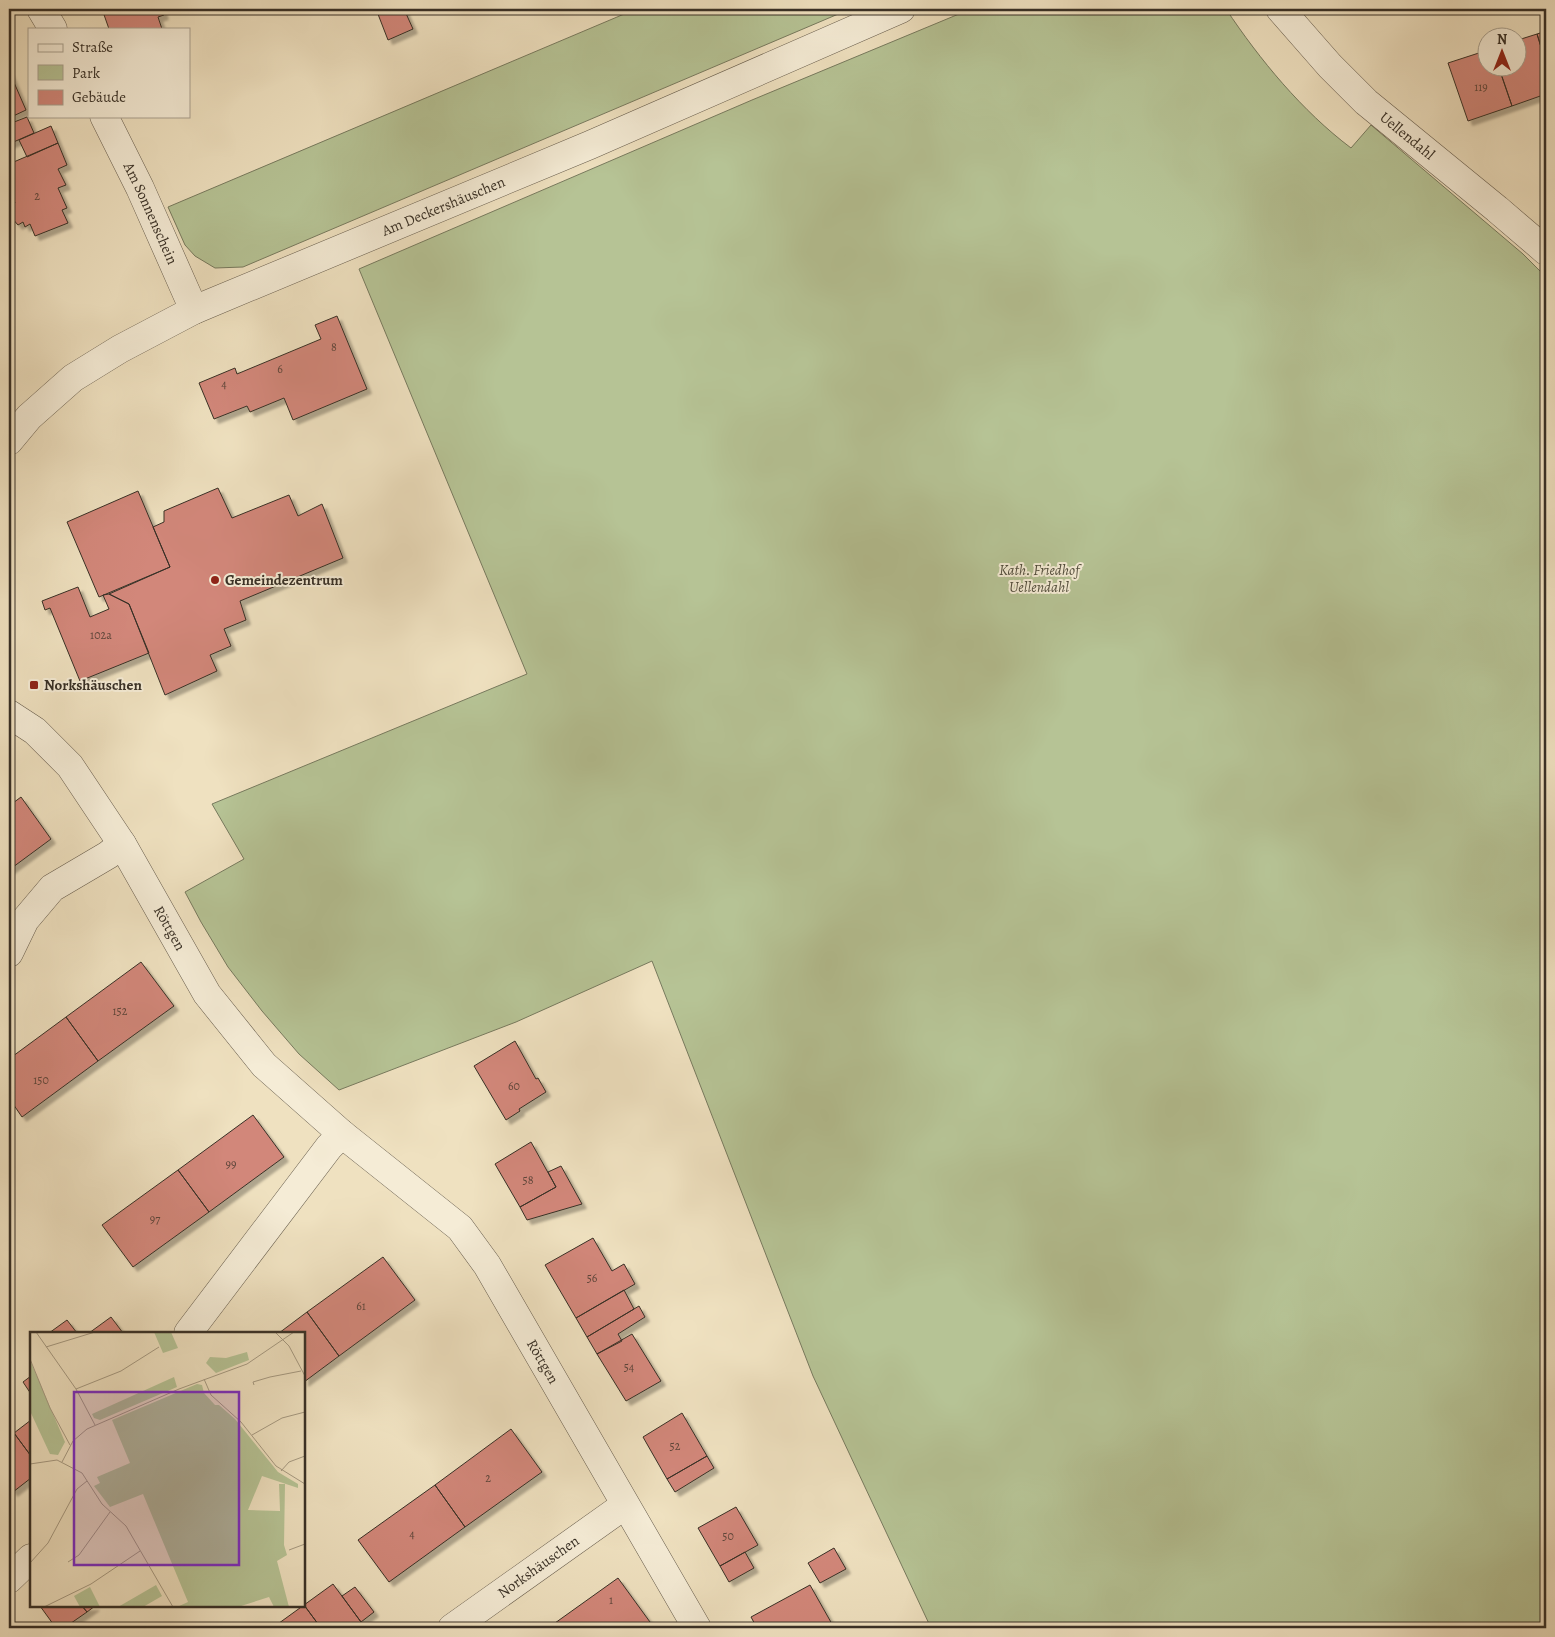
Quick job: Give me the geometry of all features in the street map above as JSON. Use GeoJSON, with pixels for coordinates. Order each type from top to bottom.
{"type":"FeatureCollection","features":[{"type":"Feature","properties":{"kind":"street"},"geometry":{"type":"LineString","coordinates":[[41,9],[53,28]]}},
{"type":"Feature","properties":{"kind":"street","name":"Am Deckershäuschen"},"geometry":{"type":"LineString","coordinates":[[9,441],[29,417],[72,378],[120,349],[194,310],[590,145],[902,9]]}},
{"type":"Feature","properties":{"kind":"street","name":"Uellendahl"},"geometry":{"type":"LineString","coordinates":[[1280,9],[1330,66],[1366,102],[1546,251]]}},
{"type":"Feature","properties":{"kind":"street","name":"Am Sonnenschein"},"geometry":{"type":"LineString","coordinates":[[105,118],[140,188],[194,310]]}},
{"type":"Feature","properties":{"kind":"street","name":"Röttgen"},"geometry":{"type":"LineString","coordinates":[[9,714],[35,731],[70,766],[122,844],[207,994],[264,1065],[342,1134],[460,1228],[488,1265],[625,1506],[697,1628]]}},
{"type":"Feature","properties":{"kind":"street"},"geometry":{"type":"LineString","coordinates":[[9,953],[25,920],[52,888],[108,855],[122,844]]}},
{"type":"Feature","properties":{"kind":"street"},"geometry":{"type":"LineString","coordinates":[[189,1332],[323,1155],[342,1134]]}},
{"type":"Feature","properties":{"kind":"street","name":"Norkshäuschen"},"geometry":{"type":"LineString","coordinates":[[452,1628],[625,1506]]}},
{"type":"Feature","properties":{"kind":"street"},"geometry":{"type":"LineString","coordinates":[[9,1579],[30,1559]]}},
{"type":"Feature","properties":{"kind":"green space"},"geometry":{"type":"Polygon","coordinates":[[[636,9],[850,9],[243,267],[215,268],[195,256],[185,245],[168,207],[636,9]]]}},
{"type":"Feature","properties":{"kind":"green space","name":"Kath. Friedhof Uellendahl"},"geometry":{"type":"Polygon","coordinates":[[[971,9],[1226,9],[1283,84],[1333,133],[1351,148],[1371,125],[1523,254],[1546,277],[1546,1628],[931,1628],[813,1376],[652,961],[516,1022],[339,1090],[299,1054],[262,1011],[228,967],[185,892],[244,859],[212,804],[527,674],[359,269],[752,100],[971,9]]]}},
{"type":"Feature","properties":{"kind":"building"},"geometry":{"type":"Polygon","coordinates":[[[102,9],[162,9],[164,15],[158,17],[162,28],[109,28],[102,9]]]}},
{"type":"Feature","properties":{"kind":"building"},"geometry":{"type":"Polygon","coordinates":[[[376,9],[404,9],[413,29],[388,40],[376,9]]]}},
{"type":"Feature","properties":{"kind":"building"},"geometry":{"type":"Polygon","coordinates":[[[1546,31],[1546,63],[1537,34],[1546,31]]]}},
{"type":"Feature","properties":{"kind":"building"},"geometry":{"type":"Polygon","coordinates":[[[1537,34],[1546,63],[1546,94],[1512,106],[1502,78],[1528,78],[1528,37],[1537,34]]]}},
{"type":"Feature","properties":{"kind":"building"},"geometry":{"type":"Polygon","coordinates":[[[1478,53],[1478,78],[1502,78],[1512,106],[1468,121],[1448,63],[1478,53]]]}},
{"type":"Feature","properties":{"kind":"building"},"geometry":{"type":"Polygon","coordinates":[[[9,71],[26,110],[9,118],[9,71]]]}},
{"type":"Feature","properties":{"kind":"building"},"geometry":{"type":"Polygon","coordinates":[[[27,117],[34,133],[9,144],[9,124],[27,117]]]}},
{"type":"Feature","properties":{"kind":"building"},"geometry":{"type":"Polygon","coordinates":[[[51,126],[58,143],[27,157],[19,140],[51,126]]]}},
{"type":"Feature","properties":{"kind":"building"},"geometry":{"type":"Polygon","coordinates":[[[58,143],[67,165],[58,169],[66,185],[58,188],[67,208],[62,210],[68,223],[35,236],[30,224],[25,227],[23,222],[18,225],[11,217],[10,206],[15,203],[9,189],[9,164],[58,143]]]}},
{"type":"Feature","properties":{"kind":"building"},"geometry":{"type":"Polygon","coordinates":[[[337,316],[367,389],[293,420],[284,398],[250,412],[247,406],[214,419],[199,383],[235,368],[237,374],[321,339],[315,325],[337,316]]]}},
{"type":"Feature","properties":{"kind":"building","name":"Gemeindezentrum"},"geometry":{"type":"Polygon","coordinates":[[[218,488],[232,518],[289,495],[298,516],[322,504],[343,558],[240,601],[246,620],[224,629],[231,646],[210,655],[217,671],[165,695],[129,604],[109,594],[170,567],[153,527],[164,522],[164,511],[218,488]]]}},
{"type":"Feature","properties":{"kind":"building"},"geometry":{"type":"Polygon","coordinates":[[[138,491],[170,567],[99,597],[67,522],[138,491]]]}},
{"type":"Feature","properties":{"kind":"building"},"geometry":{"type":"Polygon","coordinates":[[[78,587],[90,617],[109,609],[103,595],[109,594],[129,604],[149,653],[80,681],[50,608],[45,610],[42,601],[78,587]]]}},
{"type":"Feature","properties":{"kind":"building"},"geometry":{"type":"Polygon","coordinates":[[[21,797],[51,839],[9,870],[9,806],[21,797]]]}},
{"type":"Feature","properties":{"kind":"building"},"geometry":{"type":"Polygon","coordinates":[[[141,962],[174,1006],[98,1061],[66,1017],[141,962]]]}},
{"type":"Feature","properties":{"kind":"building"},"geometry":{"type":"Polygon","coordinates":[[[66,1017],[98,1061],[22,1117],[9,1098],[9,1059],[66,1017]]]}},
{"type":"Feature","properties":{"kind":"building"},"geometry":{"type":"Polygon","coordinates":[[[515,1041],[536,1079],[538,1078],[546,1092],[519,1109],[520,1111],[506,1120],[474,1066],[515,1041]]]}},
{"type":"Feature","properties":{"kind":"building"},"geometry":{"type":"Polygon","coordinates":[[[253,1115],[284,1157],[209,1212],[178,1170],[253,1115]]]}},
{"type":"Feature","properties":{"kind":"building"},"geometry":{"type":"Polygon","coordinates":[[[531,1142],[556,1187],[520,1207],[495,1164],[531,1142]]]}},
{"type":"Feature","properties":{"kind":"building"},"geometry":{"type":"Polygon","coordinates":[[[561,1166],[582,1204],[527,1220],[520,1207],[556,1187],[548,1172],[561,1166]]]}},
{"type":"Feature","properties":{"kind":"building"},"geometry":{"type":"Polygon","coordinates":[[[178,1170],[209,1212],[133,1267],[102,1225],[178,1170]]]}},
{"type":"Feature","properties":{"kind":"building"},"geometry":{"type":"Polygon","coordinates":[[[593,1238],[612,1271],[624,1264],[635,1284],[576,1318],[545,1265],[593,1238]]]}},
{"type":"Feature","properties":{"kind":"building"},"geometry":{"type":"Polygon","coordinates":[[[383,1257],[415,1300],[339,1356],[307,1312],[383,1257]]]}},
{"type":"Feature","properties":{"kind":"building"},"geometry":{"type":"Polygon","coordinates":[[[624,1290],[634,1309],[587,1337],[576,1318],[624,1290]]]}},
{"type":"Feature","properties":{"kind":"building"},"geometry":{"type":"Polygon","coordinates":[[[639,1306],[645,1317],[618,1334],[622,1341],[597,1354],[587,1337],[639,1306]]]}},
{"type":"Feature","properties":{"kind":"building"},"geometry":{"type":"Polygon","coordinates":[[[307,1312],[339,1356],[305,1381],[305,1332],[280,1332],[307,1312]]]}},
{"type":"Feature","properties":{"kind":"building"},"geometry":{"type":"Polygon","coordinates":[[[111,1317],[122,1332],[90,1332],[111,1317]]]}},
{"type":"Feature","properties":{"kind":"building"},"geometry":{"type":"Polygon","coordinates":[[[67,1320],[76,1332],[50,1332],[67,1320]]]}},
{"type":"Feature","properties":{"kind":"building"},"geometry":{"type":"Polygon","coordinates":[[[632,1334],[661,1381],[626,1401],[597,1354],[632,1334]]]}},
{"type":"Feature","properties":{"kind":"building"},"geometry":{"type":"Polygon","coordinates":[[[30,1377],[30,1392],[23,1382],[30,1377]]]}},
{"type":"Feature","properties":{"kind":"building"},"geometry":{"type":"Polygon","coordinates":[[[682,1413],[707,1456],[667,1479],[643,1437],[682,1413]]]}},
{"type":"Feature","properties":{"kind":"building"},"geometry":{"type":"Polygon","coordinates":[[[30,1421],[30,1455],[14,1433],[30,1421]]]}},
{"type":"Feature","properties":{"kind":"building"},"geometry":{"type":"Polygon","coordinates":[[[511,1429],[542,1472],[465,1527],[435,1485],[511,1429]]]}},
{"type":"Feature","properties":{"kind":"building"},"geometry":{"type":"Polygon","coordinates":[[[14,1433],[30,1455],[30,1479],[13,1492],[9,1486],[9,1437],[14,1433]]]}},
{"type":"Feature","properties":{"kind":"building"},"geometry":{"type":"Polygon","coordinates":[[[707,1456],[714,1468],[675,1492],[667,1479],[707,1456]]]}},
{"type":"Feature","properties":{"kind":"building"},"geometry":{"type":"Polygon","coordinates":[[[435,1485],[465,1527],[389,1582],[358,1540],[435,1485]]]}},
{"type":"Feature","properties":{"kind":"building"},"geometry":{"type":"Polygon","coordinates":[[[736,1507],[758,1545],[720,1566],[698,1528],[736,1507]]]}},
{"type":"Feature","properties":{"kind":"building"},"geometry":{"type":"Polygon","coordinates":[[[834,1548],[846,1569],[820,1583],[808,1563],[834,1548]]]}},
{"type":"Feature","properties":{"kind":"building"},"geometry":{"type":"Polygon","coordinates":[[[745,1552],[754,1568],[729,1582],[720,1566],[745,1552]]]}},
{"type":"Feature","properties":{"kind":"building"},"geometry":{"type":"Polygon","coordinates":[[[618,1578],[650,1622],[641,1628],[548,1628],[618,1578]]]}},
{"type":"Feature","properties":{"kind":"building"},"geometry":{"type":"Polygon","coordinates":[[[333,1584],[361,1622],[352,1628],[321,1628],[305,1604],[333,1584]]]}},
{"type":"Feature","properties":{"kind":"building"},"geometry":{"type":"Polygon","coordinates":[[[810,1585],[832,1624],[824,1628],[757,1628],[751,1617],[810,1585]]]}},
{"type":"Feature","properties":{"kind":"building"},"geometry":{"type":"Polygon","coordinates":[[[355,1587],[374,1612],[361,1622],[342,1596],[355,1587]]]}},
{"type":"Feature","properties":{"kind":"building"},"geometry":{"type":"Polygon","coordinates":[[[305,1606],[321,1628],[276,1628],[275,1626],[301,1607],[305,1606]]]}},
{"type":"Feature","properties":{"kind":"building"},"geometry":{"type":"Polygon","coordinates":[[[41,1607],[83,1607],[87,1612],[64,1628],[56,1628],[41,1607]]]}},
{"type":"Feature","properties":{"kind":"building"},"geometry":{"type":"Polygon","coordinates":[[[83,1607],[94,1607],[87,1612],[83,1607]]]}},
{"type":"Feature","properties":{"kind":"place","name":"Gemeindezentrum"},"geometry":{"type":"Point","coordinates":[215,580]}},
{"type":"Feature","properties":{"kind":"place","name":"Norkshäuschen"},"geometry":{"type":"Point","coordinates":[34,685]}}]}
